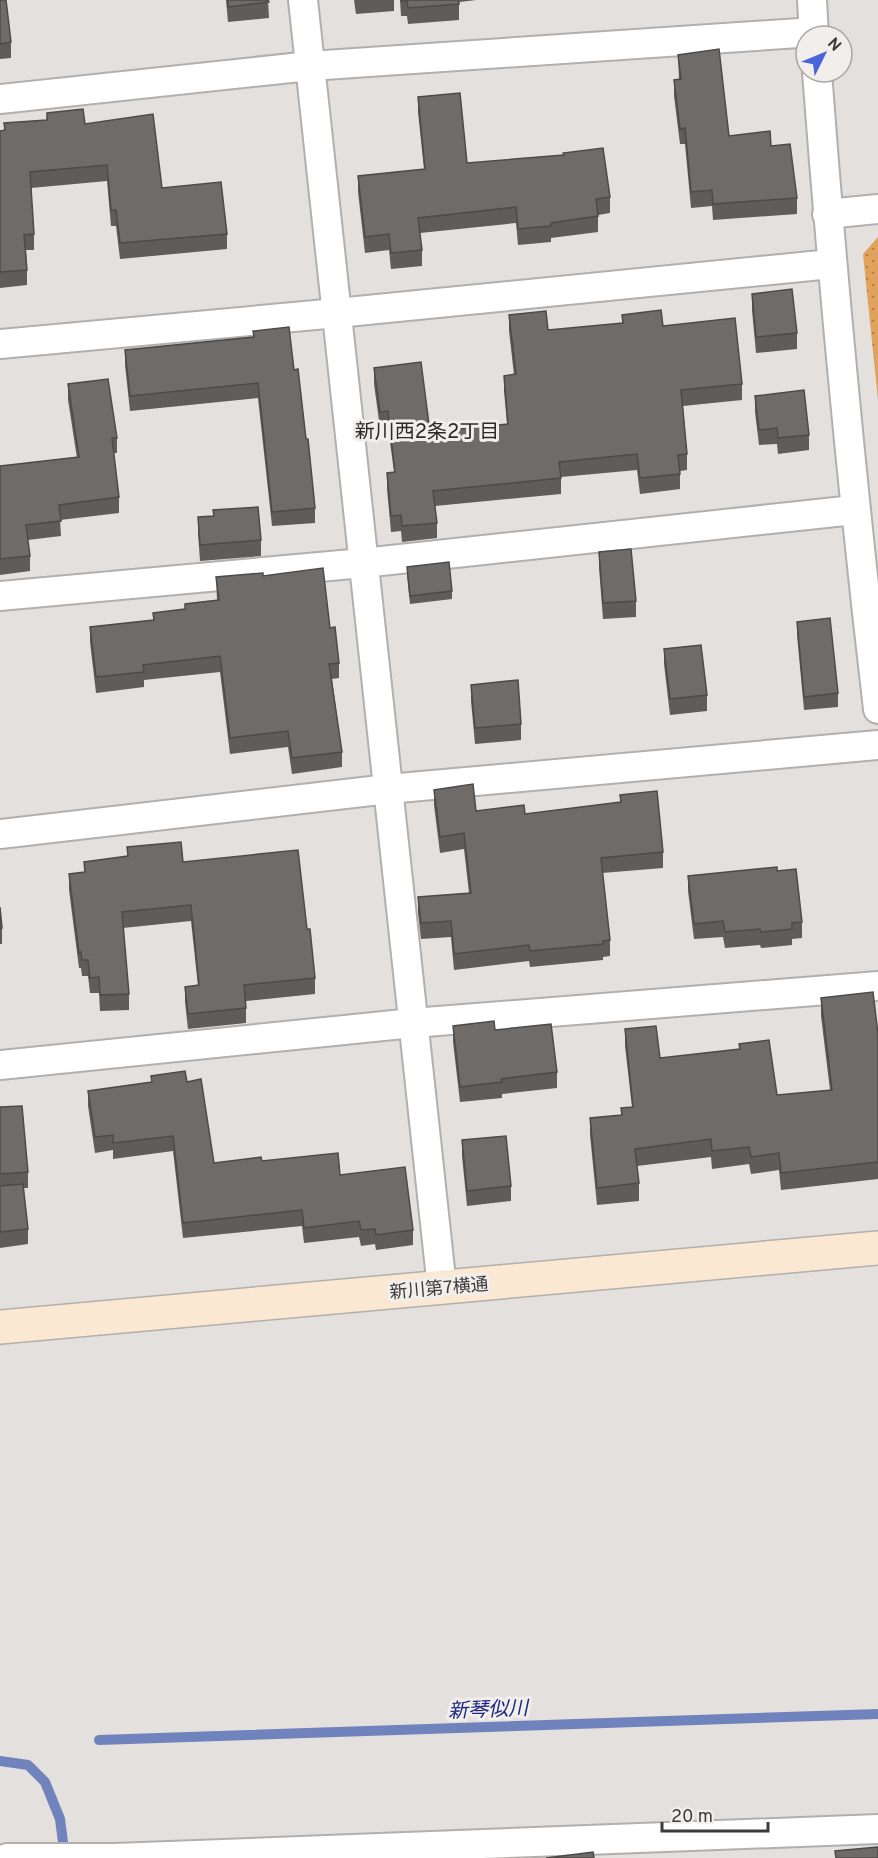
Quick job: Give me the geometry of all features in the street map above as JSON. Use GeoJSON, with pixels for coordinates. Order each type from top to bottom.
{"type":"FeatureCollection","features":[{"type":"Feature","properties":{"kind":"street"},"geometry":{"type":"LineString","coordinates":[[303,0],[442,1288]]}},
{"type":"Feature","properties":{"kind":"street"},"geometry":{"type":"LineString","coordinates":[[812,0],[813,24]]}},
{"type":"Feature","properties":{"kind":"street"},"geometry":{"type":"LineString","coordinates":[[0,99],[310,66],[794,35]]}},
{"type":"Feature","properties":{"kind":"street"},"geometry":{"type":"LineString","coordinates":[[818,84],[831,264],[854,510],[878,709]]}},
{"type":"Feature","properties":{"kind":"street"},"geometry":{"type":"LineString","coordinates":[[827,214],[878,209]]}},
{"type":"Feature","properties":{"kind":"street"},"geometry":{"type":"LineString","coordinates":[[0,344],[831,264]]}},
{"type":"Feature","properties":{"kind":"street"},"geometry":{"type":"LineString","coordinates":[[0,596],[363,562],[854,510]]}},
{"type":"Feature","properties":{"kind":"street"},"geometry":{"type":"LineString","coordinates":[[0,834],[388,789],[878,745]]}},
{"type":"Feature","properties":{"kind":"street"},"geometry":{"type":"LineString","coordinates":[[0,1065],[413,1023],[878,986]]}},
{"type":"Feature","properties":{"kind":"street","name":"新川第7横通"},"geometry":{"type":"LineString","coordinates":[[0,1327],[878,1248]]}},
{"type":"Feature","properties":{"kind":"street"},"geometry":{"type":"LineString","coordinates":[[7,1858],[680,1847],[878,1829]]}},
{"type":"Feature","properties":{"kind":"shaded area"},"geometry":{"type":"Polygon","coordinates":[[[878,237],[878,400],[863,254],[878,237]]]}},
{"type":"Feature","properties":{"kind":"building"},"geometry":{"type":"Polygon","coordinates":[[[0,0],[6,0],[11,42],[0,44],[0,0]]]}},
{"type":"Feature","properties":{"kind":"building"},"geometry":{"type":"Polygon","coordinates":[[[228,0],[268,0],[269,2],[228,7],[228,0]]]}},
{"type":"Feature","properties":{"kind":"building"},"geometry":{"type":"Polygon","coordinates":[[[407,0],[459,0],[459,4],[408,8],[407,0]]]}},
{"type":"Feature","properties":{"kind":"building"},"geometry":{"type":"Polygon","coordinates":[[[719,49],[729,136],[770,131],[771,146],[790,144],[797,198],[713,204],[712,190],[691,192],[685,128],[680,129],[674,80],[681,79],[678,55],[719,49]]]}},
{"type":"Feature","properties":{"kind":"building"},"geometry":{"type":"Polygon","coordinates":[[[460,93],[467,163],[564,155],[563,153],[603,148],[610,197],[596,199],[598,216],[551,223],[551,226],[518,229],[516,207],[418,218],[422,250],[391,253],[389,234],[365,237],[358,176],[425,169],[418,97],[460,93]]]}},
{"type":"Feature","properties":{"kind":"building"},"geometry":{"type":"Polygon","coordinates":[[[83,109],[85,124],[153,114],[162,188],[221,182],[227,234],[120,243],[116,210],[111,210],[107,165],[30,172],[34,234],[24,235],[27,270],[0,272],[0,131],[5,130],[4,123],[47,120],[47,113],[83,109]]]}},
{"type":"Feature","properties":{"kind":"building"},"geometry":{"type":"Polygon","coordinates":[[[792,289],[797,333],[756,337],[752,294],[792,289]]]}},
{"type":"Feature","properties":{"kind":"building"},"geometry":{"type":"Polygon","coordinates":[[[661,310],[663,326],[735,318],[742,384],[681,390],[687,454],[678,455],[680,474],[640,478],[637,454],[559,462],[561,478],[433,491],[437,523],[402,526],[401,515],[391,516],[387,473],[395,472],[388,411],[380,412],[374,368],[421,362],[430,432],[508,424],[504,376],[516,374],[509,315],[546,311],[548,330],[623,323],[622,315],[661,310]]]}},
{"type":"Feature","properties":{"kind":"building"},"geometry":{"type":"Polygon","coordinates":[[[289,327],[294,370],[298,369],[315,508],[272,512],[258,383],[130,396],[125,350],[254,337],[253,331],[289,327]]]}},
{"type":"Feature","properties":{"kind":"building"},"geometry":{"type":"Polygon","coordinates":[[[108,379],[117,438],[112,438],[119,497],[59,505],[61,521],[26,525],[30,556],[0,559],[0,466],[79,457],[68,384],[108,379]]]}},
{"type":"Feature","properties":{"kind":"building"},"geometry":{"type":"Polygon","coordinates":[[[804,390],[809,435],[778,438],[777,428],[759,430],[755,396],[804,390]]]}},
{"type":"Feature","properties":{"kind":"building"},"geometry":{"type":"Polygon","coordinates":[[[258,507],[261,540],[200,545],[198,517],[214,516],[213,510],[258,507]]]}},
{"type":"Feature","properties":{"kind":"building"},"geometry":{"type":"Polygon","coordinates":[[[631,549],[636,601],[603,603],[599,552],[631,549]]]}},
{"type":"Feature","properties":{"kind":"building"},"geometry":{"type":"Polygon","coordinates":[[[449,562],[452,591],[410,596],[407,567],[449,562]]]}},
{"type":"Feature","properties":{"kind":"building"},"geometry":{"type":"Polygon","coordinates":[[[323,568],[330,628],[335,627],[339,663],[329,664],[342,752],[292,758],[288,731],[230,738],[220,656],[143,665],[144,672],[96,677],[90,627],[154,620],[153,613],[185,609],[185,604],[219,600],[216,577],[263,573],[263,576],[323,568]]]}},
{"type":"Feature","properties":{"kind":"building"},"geometry":{"type":"Polygon","coordinates":[[[830,618],[838,693],[804,697],[797,622],[830,618]]]}},
{"type":"Feature","properties":{"kind":"building"},"geometry":{"type":"Polygon","coordinates":[[[701,645],[707,695],[670,699],[664,649],[701,645]]]}},
{"type":"Feature","properties":{"kind":"building"},"geometry":{"type":"Polygon","coordinates":[[[518,680],[521,724],[475,728],[471,685],[518,680]]]}},
{"type":"Feature","properties":{"kind":"building"},"geometry":{"type":"Polygon","coordinates":[[[473,784],[476,811],[524,805],[525,814],[621,802],[620,795],[657,791],[663,852],[601,858],[610,940],[603,941],[603,944],[530,951],[529,945],[454,954],[451,921],[421,923],[418,897],[471,893],[464,833],[440,837],[434,790],[473,784]]]}},
{"type":"Feature","properties":{"kind":"building"},"geometry":{"type":"Polygon","coordinates":[[[181,842],[183,862],[298,850],[315,978],[244,985],[246,1008],[188,1014],[185,987],[199,985],[191,905],[122,912],[129,994],[100,995],[99,977],[90,978],[88,960],[82,960],[81,952],[79,953],[69,874],[85,872],[84,862],[128,856],[127,847],[181,842]]]}},
{"type":"Feature","properties":{"kind":"building"},"geometry":{"type":"Polygon","coordinates":[[[777,867],[777,871],[796,869],[802,922],[792,923],[792,929],[725,932],[723,921],[694,924],[688,876],[777,867]]]}},
{"type":"Feature","properties":{"kind":"building"},"geometry":{"type":"Polygon","coordinates":[[[873,992],[878,1034],[878,1162],[781,1173],[779,1153],[751,1157],[749,1147],[712,1151],[711,1139],[635,1149],[639,1183],[597,1188],[590,1118],[622,1115],[621,1108],[633,1107],[625,1029],[656,1026],[660,1058],[740,1049],[739,1044],[769,1040],[777,1095],[832,1090],[821,998],[873,992]]]}},
{"type":"Feature","properties":{"kind":"building"},"geometry":{"type":"Polygon","coordinates":[[[494,1021],[495,1030],[551,1024],[557,1072],[460,1087],[453,1026],[494,1021]]]}},
{"type":"Feature","properties":{"kind":"building"},"geometry":{"type":"Polygon","coordinates":[[[185,1071],[187,1082],[201,1079],[214,1163],[261,1157],[262,1161],[338,1153],[340,1175],[405,1167],[413,1230],[376,1235],[375,1229],[361,1230],[359,1221],[304,1228],[302,1210],[183,1223],[173,1136],[113,1143],[113,1135],[95,1137],[88,1091],[152,1082],[151,1076],[185,1071]]]}},
{"type":"Feature","properties":{"kind":"building"},"geometry":{"type":"Polygon","coordinates":[[[22,1106],[28,1172],[0,1174],[0,1107],[22,1106]]]}},
{"type":"Feature","properties":{"kind":"building"},"geometry":{"type":"Polygon","coordinates":[[[506,1136],[511,1186],[467,1191],[462,1140],[506,1136]]]}},
{"type":"Feature","properties":{"kind":"building"},"geometry":{"type":"Polygon","coordinates":[[[23,1184],[28,1229],[0,1232],[0,1186],[23,1184]]]}},
{"type":"Feature","properties":{"kind":"building"},"geometry":{"type":"Polygon","coordinates":[[[878,1847],[878,1858],[836,1858],[835,1851],[878,1847]]]}},
{"type":"Feature","properties":{"kind":"building"},"geometry":{"type":"Polygon","coordinates":[[[593,1852],[594,1858],[546,1858],[593,1852]]]}},
{"type":"Feature","properties":{"kind":"waterway","name":"新琴似川"},"geometry":{"type":"LineString","coordinates":[[99,1740],[878,1714]]}},
{"type":"Feature","properties":{"kind":"waterway"},"geometry":{"type":"LineString","coordinates":[[0,1761],[28,1765],[45,1782],[60,1819],[65,1858]]}},
{"type":"Feature","properties":{"kind":"district","name":"新川西2条2丁目"},"geometry":{"type":"Point","coordinates":[427,431]}}]}
